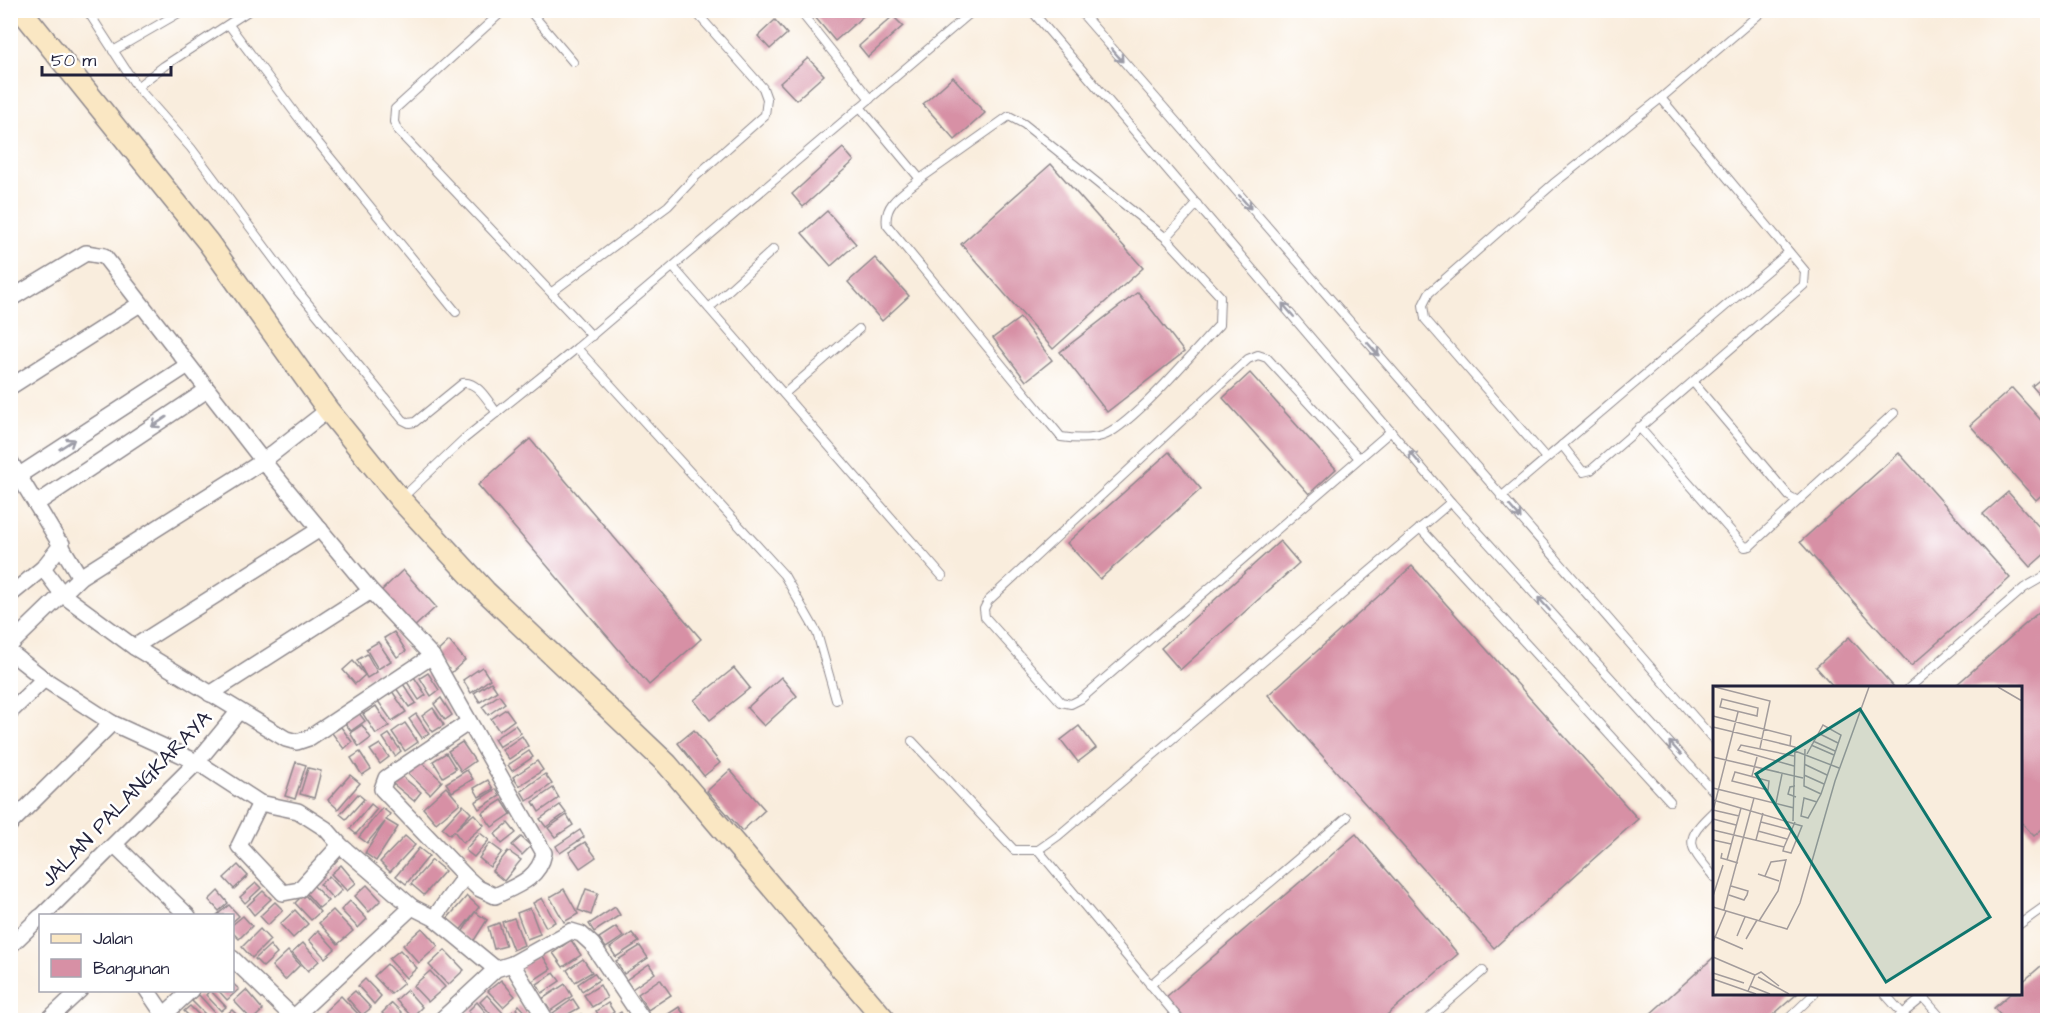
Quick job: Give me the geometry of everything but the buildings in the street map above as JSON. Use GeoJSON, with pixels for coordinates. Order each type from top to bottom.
{"type":"FeatureCollection","features":[{"type":"Feature","properties":{"kind":"main road"},"geometry":{"type":"LineString","coordinates":[[21,10],[208,242],[328,410],[400,500],[485,591],[667,764],[885,1020]]}},
{"type":"Feature","properties":{"kind":"street"},"geometry":{"type":"LineString","coordinates":[[10,298],[86,253],[104,256],[263,461],[371,591],[432,656],[544,853],[539,868],[527,881],[495,896],[478,888],[465,876],[382,789],[386,778],[469,722]]}},
{"type":"Feature","properties":{"kind":"street"},"geometry":{"type":"LineString","coordinates":[[10,387],[141,304]]}},
{"type":"Feature","properties":{"kind":"street"},"geometry":{"type":"LineString","coordinates":[[18,476],[188,365]]}},
{"type":"Feature","properties":{"kind":"street"},"geometry":{"type":"LineString","coordinates":[[36,504],[207,390]]}},
{"type":"Feature","properties":{"kind":"street"},"geometry":{"type":"LineString","coordinates":[[10,645],[80,577],[263,461],[328,410]]}},
{"type":"Feature","properties":{"kind":"street"},"geometry":{"type":"LineString","coordinates":[[10,461],[80,577]]}},
{"type":"Feature","properties":{"kind":"street"},"geometry":{"type":"LineString","coordinates":[[134,647],[320,529]]}},
{"type":"Feature","properties":{"kind":"street"},"geometry":{"type":"LineString","coordinates":[[10,595],[43,568],[62,544]]}},
{"type":"Feature","properties":{"kind":"street"},"geometry":{"type":"LineString","coordinates":[[43,568],[63,595],[134,647],[239,711],[297,742],[309,738],[432,656]]}},
{"type":"Feature","properties":{"kind":"street"},"geometry":{"type":"LineString","coordinates":[[210,694],[371,591]]}},
{"type":"Feature","properties":{"kind":"street"},"geometry":{"type":"LineString","coordinates":[[10,652],[44,679],[112,723],[197,762],[260,803],[298,812],[326,829],[339,845],[412,907],[434,918],[496,969]]}},
{"type":"Feature","properties":{"kind":"street"},"geometry":{"type":"LineString","coordinates":[[10,712],[44,679]]}},
{"type":"Feature","properties":{"kind":"street","name":"JALAN PALANGKARAYA"},"geometry":{"type":"LineString","coordinates":[[43,914],[197,762],[239,711]]}},
{"type":"Feature","properties":{"kind":"street"},"geometry":{"type":"LineString","coordinates":[[10,825],[112,723]]}},
{"type":"Feature","properties":{"kind":"street"},"geometry":{"type":"LineString","coordinates":[[260,803],[239,846],[283,893],[299,890],[339,845]]}},
{"type":"Feature","properties":{"kind":"street"},"geometry":{"type":"LineString","coordinates":[[115,845],[187,914]]}},
{"type":"Feature","properties":{"kind":"street"},"geometry":{"type":"LineString","coordinates":[[434,918],[465,876]]}},
{"type":"Feature","properties":{"kind":"street"},"geometry":{"type":"LineString","coordinates":[[234,960],[292,1019],[412,907]]}},
{"type":"Feature","properties":{"kind":"street","name":"JALAN PALANGKARAYA"},"geometry":{"type":"LineString","coordinates":[[10,946],[39,918]]}},
{"type":"Feature","properties":{"kind":"street"},"geometry":{"type":"LineString","coordinates":[[441,1020],[496,969],[512,964],[571,931],[592,944],[643,1020]]}},
{"type":"Feature","properties":{"kind":"street"},"geometry":{"type":"LineString","coordinates":[[512,964],[546,1020]]}},
{"type":"Feature","properties":{"kind":"street"},"geometry":{"type":"LineString","coordinates":[[48,1020],[78,992]]}},
{"type":"Feature","properties":{"kind":"street"},"geometry":{"type":"LineString","coordinates":[[148,992],[162,1018],[189,992]]}},
{"type":"Feature","properties":{"kind":"lane"},"geometry":{"type":"LineString","coordinates":[[87,10],[137,87],[191,148],[297,290],[403,420],[409,423],[415,422],[463,383],[469,382],[476,386],[497,412]]}},
{"type":"Feature","properties":{"kind":"lane"},"geometry":{"type":"LineString","coordinates":[[113,51],[184,10]]}},
{"type":"Feature","properties":{"kind":"lane"},"geometry":{"type":"LineString","coordinates":[[137,87],[164,66],[250,10]]}},
{"type":"Feature","properties":{"kind":"lane"},"geometry":{"type":"LineString","coordinates":[[504,10],[395,109],[394,122],[398,131],[592,336]]}},
{"type":"Feature","properties":{"kind":"lane"},"geometry":{"type":"LineString","coordinates":[[529,10],[573,63]]}},
{"type":"Feature","properties":{"kind":"lane"},"geometry":{"type":"LineString","coordinates":[[552,292],[668,206],[695,177],[765,116],[767,99],[763,88],[694,10]]}},
{"type":"Feature","properties":{"kind":"lane"},"geometry":{"type":"LineString","coordinates":[[799,10],[870,99]]}},
{"type":"Feature","properties":{"kind":"lane"},"geometry":{"type":"LineString","coordinates":[[400,500],[464,439],[592,336],[974,10]]}},
{"type":"Feature","properties":{"kind":"lane"},"geometry":{"type":"LineString","coordinates":[[1031,10],[1451,502],[1713,791]]}},
{"type":"Feature","properties":{"kind":"lane"},"geometry":{"type":"LineString","coordinates":[[1079,10],[1713,739]]}},
{"type":"Feature","properties":{"kind":"lane"},"geometry":{"type":"LineString","coordinates":[[1546,458],[1425,319],[1423,305],[1429,293],[1553,184],[1661,98],[1764,10]]}},
{"type":"Feature","properties":{"kind":"lane"},"geometry":{"type":"LineString","coordinates":[[229,25],[307,129],[456,312]]}},
{"type":"Feature","properties":{"kind":"lane"},"geometry":{"type":"LineString","coordinates":[[1562,445],[1583,472],[1587,472],[1804,285],[1805,271],[1661,98]]}},
{"type":"Feature","properties":{"kind":"lane"},"geometry":{"type":"LineString","coordinates":[[860,107],[920,179]]}},
{"type":"Feature","properties":{"kind":"lane"},"geometry":{"type":"LineString","coordinates":[[1009,116],[1024,124],[1166,238],[1220,296],[1219,325],[1141,408],[1105,436],[1083,440],[1061,437],[887,225],[888,206],[920,179],[1009,116]]}},
{"type":"Feature","properties":{"kind":"lane"},"geometry":{"type":"LineString","coordinates":[[1166,238],[1197,204]]}},
{"type":"Feature","properties":{"kind":"lane"},"geometry":{"type":"LineString","coordinates":[[709,308],[774,249]]}},
{"type":"Feature","properties":{"kind":"lane"},"geometry":{"type":"LineString","coordinates":[[1501,497],[1789,252]]}},
{"type":"Feature","properties":{"kind":"lane"},"geometry":{"type":"LineString","coordinates":[[673,267],[942,576]]}},
{"type":"Feature","properties":{"kind":"lane"},"geometry":{"type":"LineString","coordinates":[[783,394],[859,330]]}},
{"type":"Feature","properties":{"kind":"lane"},"geometry":{"type":"LineString","coordinates":[[577,348],[784,575],[817,633],[836,700]]}},
{"type":"Feature","properties":{"kind":"lane"},"geometry":{"type":"LineString","coordinates":[[1359,458],[1267,358],[1258,355],[1248,359],[988,601],[984,609],[985,617],[1061,702],[1071,704],[1081,699],[1391,431]]}},
{"type":"Feature","properties":{"kind":"lane"},"geometry":{"type":"LineString","coordinates":[[1693,382],[1789,496],[1798,501]]}},
{"type":"Feature","properties":{"kind":"lane"},"geometry":{"type":"LineString","coordinates":[[1639,427],[1745,547],[1750,546],[1894,413]]}},
{"type":"Feature","properties":{"kind":"lane"},"geometry":{"type":"LineString","coordinates":[[912,741],[1014,850],[1038,850],[1058,836],[1451,502]]}},
{"type":"Feature","properties":{"kind":"lane"},"geometry":{"type":"LineString","coordinates":[[1420,528],[1670,801]]}},
{"type":"Feature","properties":{"kind":"lane"},"geometry":{"type":"LineString","coordinates":[[1911,686],[2024,588],[2048,574]]}},
{"type":"Feature","properties":{"kind":"lane"},"geometry":{"type":"LineString","coordinates":[[1713,812],[1696,828],[1692,840],[1693,852],[1713,876]]}},
{"type":"Feature","properties":{"kind":"lane"},"geometry":{"type":"LineString","coordinates":[[1150,985],[1347,818]]}},
{"type":"Feature","properties":{"kind":"lane"},"geometry":{"type":"LineString","coordinates":[[1038,850],[1180,1020]]}},
{"type":"Feature","properties":{"kind":"lane"},"geometry":{"type":"LineString","coordinates":[[2022,923],[2048,904]]}},
{"type":"Feature","properties":{"kind":"lane"},"geometry":{"type":"LineString","coordinates":[[1426,1020],[1483,971]]}},
{"type":"Feature","properties":{"kind":"lane"},"geometry":{"type":"LineString","coordinates":[[1787,1020],[1812,995]]}},
{"type":"Feature","properties":{"kind":"lane"},"geometry":{"type":"LineString","coordinates":[[1887,995],[1905,1017]]}},
{"type":"Feature","properties":{"kind":"lane"},"geometry":{"type":"LineString","coordinates":[[1895,1020],[1905,1017],[1923,995],[1943,1020]]}}]}
